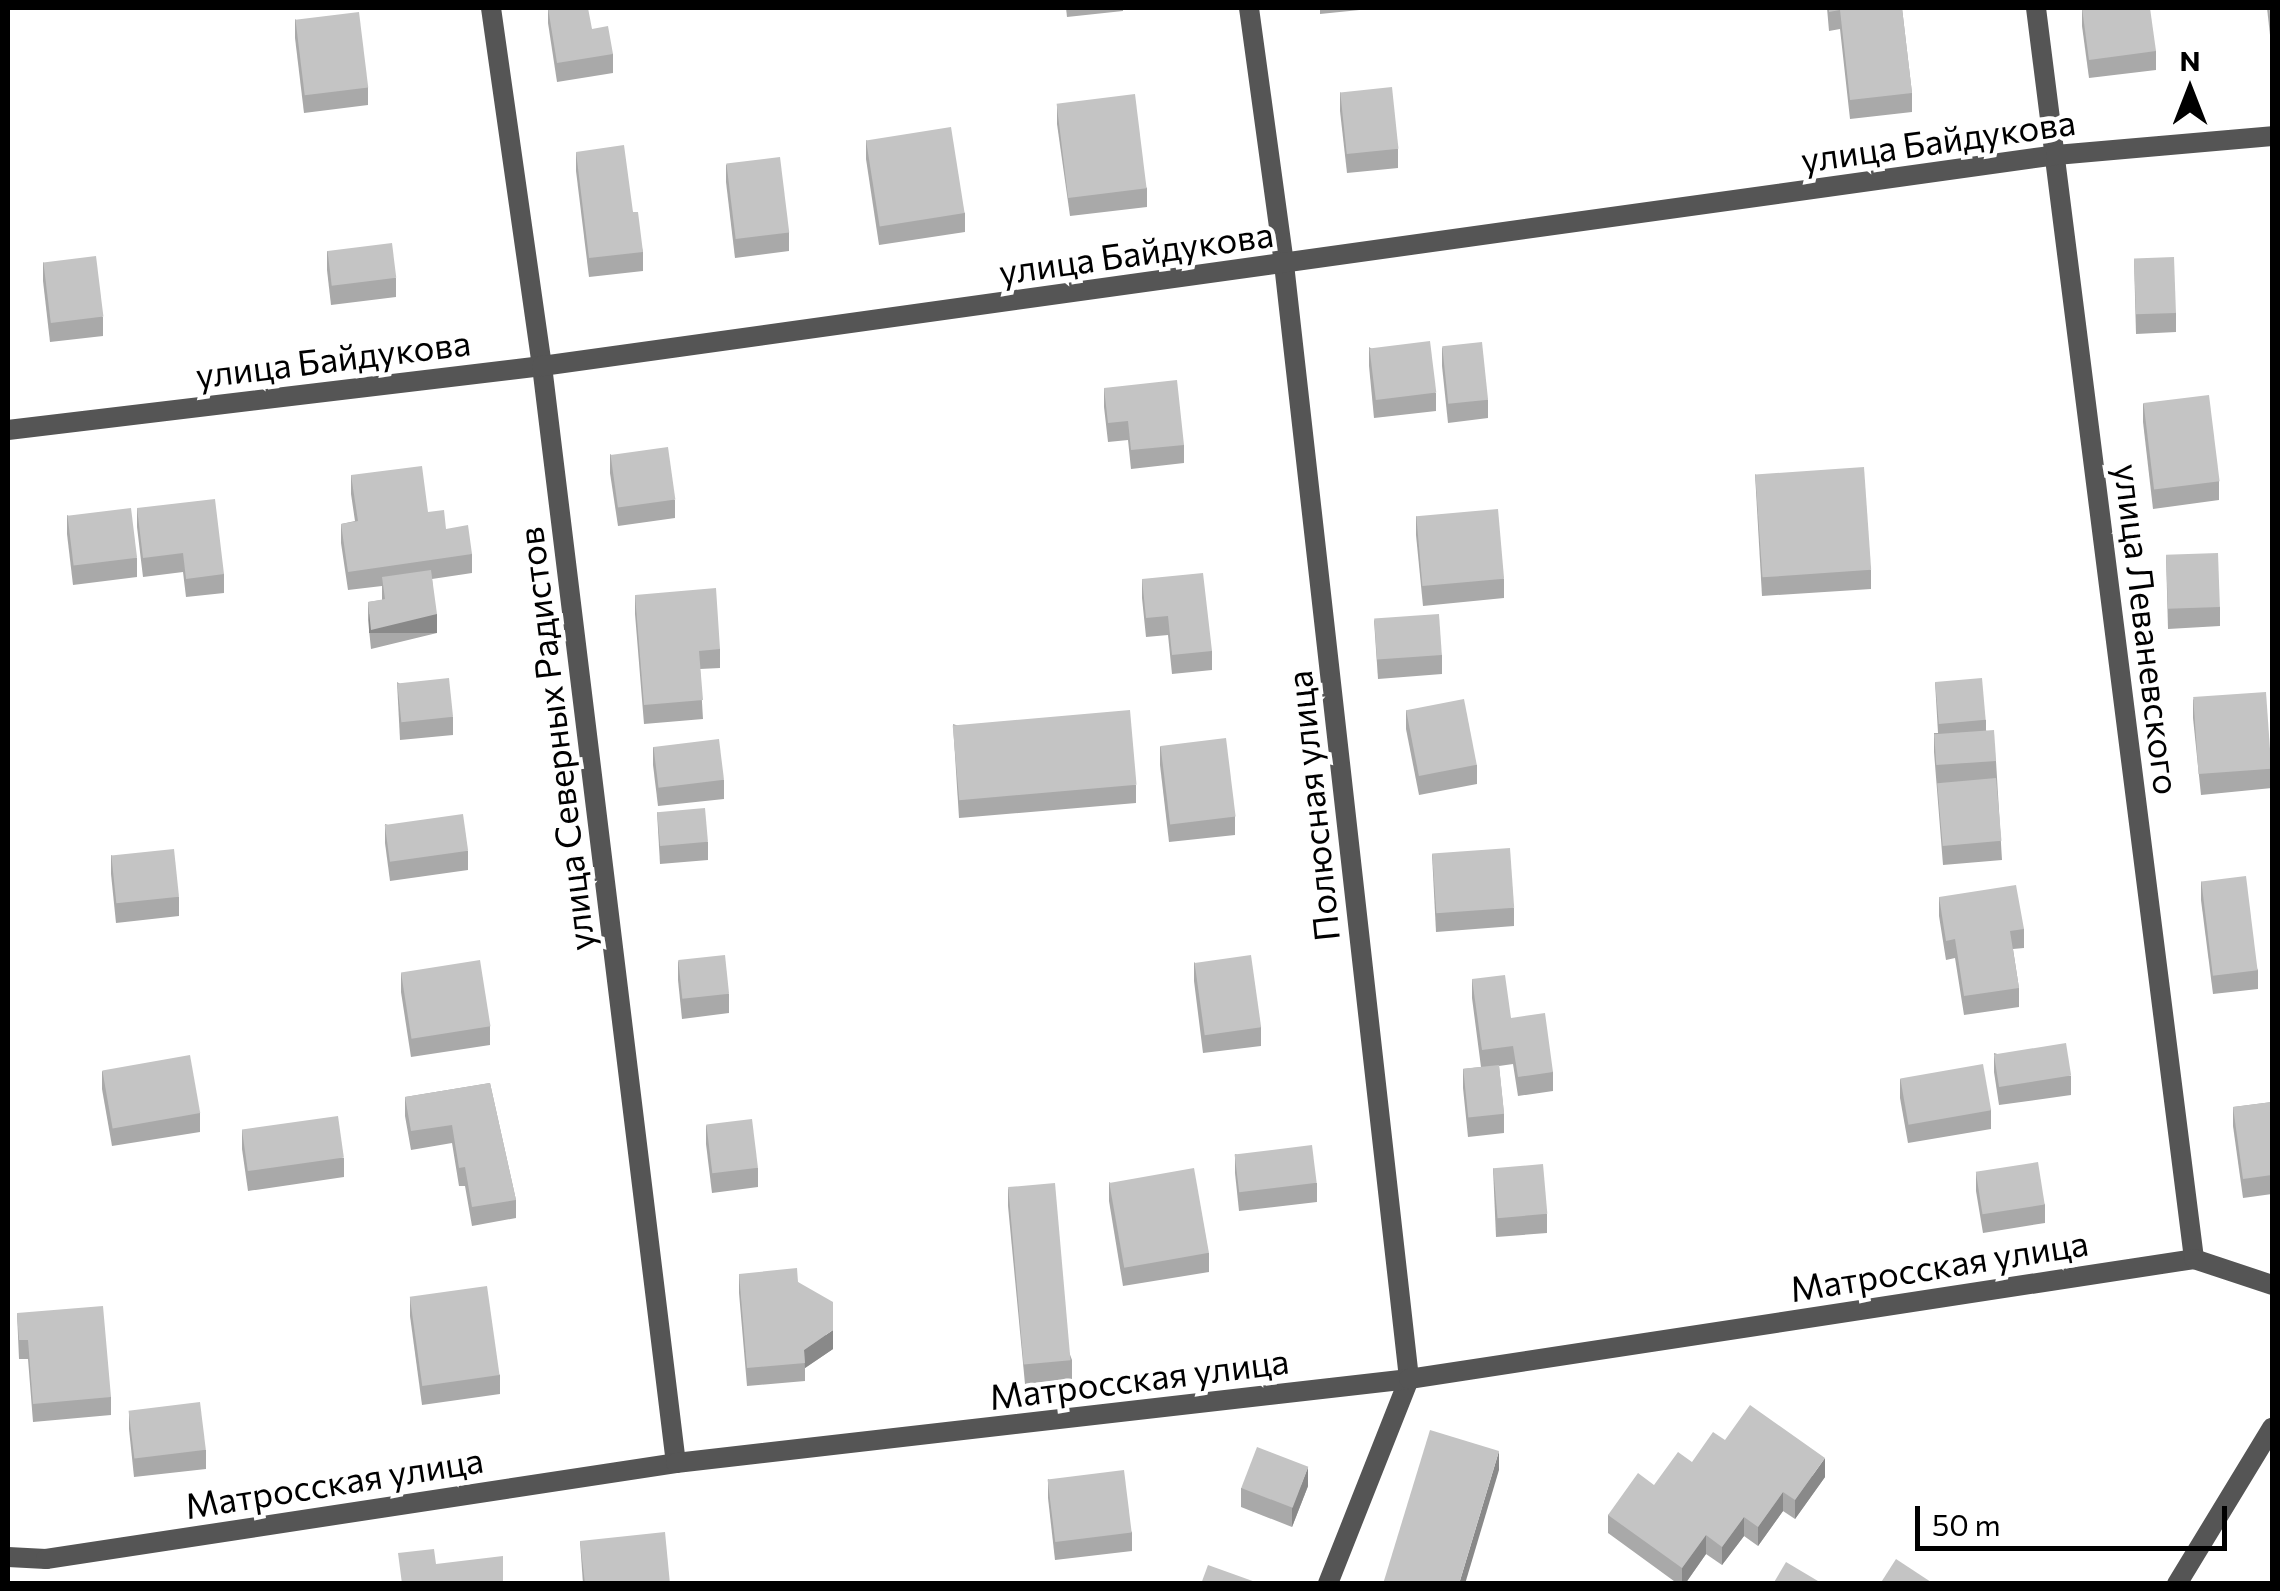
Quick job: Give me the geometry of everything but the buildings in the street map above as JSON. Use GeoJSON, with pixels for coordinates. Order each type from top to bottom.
{"type":"FeatureCollection","features":[{"type":"Feature","properties":{"kind":"street","name":"улица Северных Радистов"},"geometry":{"type":"LineString","coordinates":[[490,8],[542,366],[676,1463]]}},
{"type":"Feature","properties":{"kind":"street","name":"Полюсная улица"},"geometry":{"type":"LineString","coordinates":[[1249,8],[1284,264],[1409,1380],[1328,1584]]}},
{"type":"Feature","properties":{"kind":"street","name":"улица Леваневского"},"geometry":{"type":"LineString","coordinates":[[2036,8],[2194,1259]]}},
{"type":"Feature","properties":{"kind":"street","name":"улица Байдукова"},"geometry":{"type":"LineString","coordinates":[[8,430],[542,366],[2056,155],[2272,136]]}},
{"type":"Feature","properties":{"kind":"street","name":"Матросская улица"},"geometry":{"type":"LineString","coordinates":[[8,1557],[46,1559],[676,1463],[1409,1380],[2194,1259],[2272,1284]]}},
{"type":"Feature","properties":{"kind":"street"},"geometry":{"type":"LineString","coordinates":[[2177,1584],[2272,1428]]}}]}
